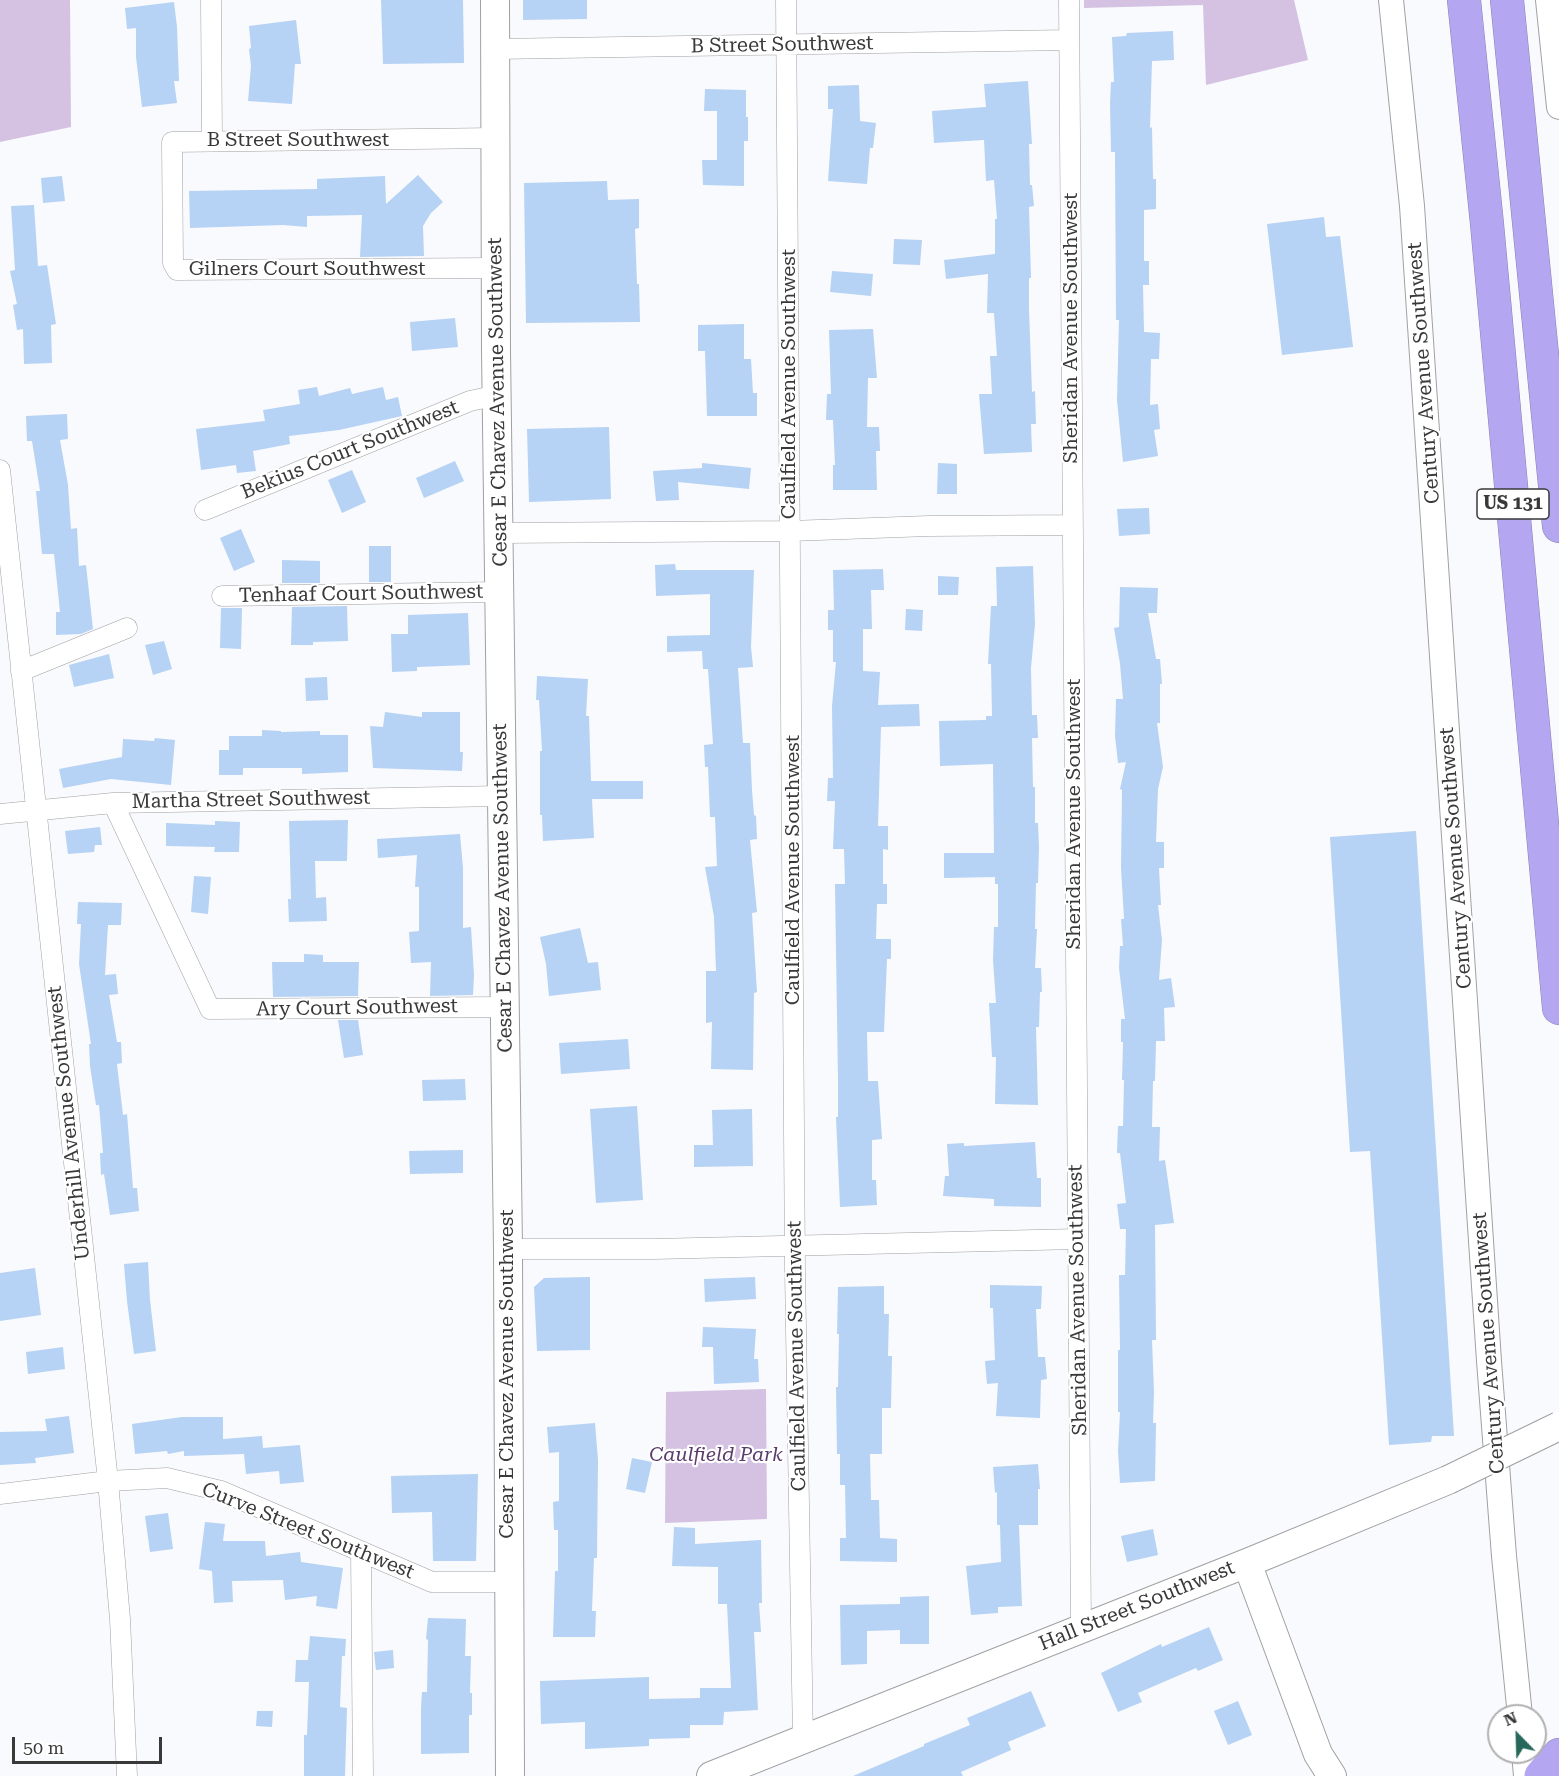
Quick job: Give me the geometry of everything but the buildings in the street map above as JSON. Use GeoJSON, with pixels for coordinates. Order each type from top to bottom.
{"type":"FeatureCollection","features":[{"type":"Feature","properties":{"kind":"highway","name":"US 131"},"geometry":{"type":"LineString","coordinates":[[1464,0],[1487,224],[1559,1008]]}},
{"type":"Feature","properties":{"kind":"highway","name":"US 131"},"geometry":{"type":"LineString","coordinates":[[1506,0],[1559,526]]}},
{"type":"Feature","properties":{"kind":"highway"},"geometry":{"type":"LineString","coordinates":[[1541,1776],[1559,1755]]}},
{"type":"Feature","properties":{"kind":"main road","name":"Cesar E Chavez Avenue Southwest"},"geometry":{"type":"LineString","coordinates":[[495,0],[495,268],[508,1249],[510,1776]]}},
{"type":"Feature","properties":{"kind":"main road","name":"Hall Street Southwest"},"geometry":{"type":"LineString","coordinates":[[711,1776],[1247,1563],[1448,1480],[1559,1426]]}},
{"type":"Feature","properties":{"kind":"main road"},"geometry":{"type":"LineString","coordinates":[[1247,1563],[1318,1754],[1332,1776]]}},
{"type":"Feature","properties":{"kind":"street"},"geometry":{"type":"LineString","coordinates":[[211,0],[212,141]]}},
{"type":"Feature","properties":{"kind":"street","name":"Caulfield Avenue Southwest"},"geometry":{"type":"LineString","coordinates":[[786,0],[795,1245],[803,1740]]}},
{"type":"Feature","properties":{"kind":"street","name":"Sheridan Avenue Southwest"},"geometry":{"type":"LineString","coordinates":[[1069,0],[1081,1628]]}},
{"type":"Feature","properties":{"kind":"street","name":"Century Avenue Southwest"},"geometry":{"type":"LineString","coordinates":[[1391,0],[1412,206],[1489,1361],[1504,1556],[1519,1704]]}},
{"type":"Feature","properties":{"kind":"street"},"geometry":{"type":"LineString","coordinates":[[1548,0],[1556,53],[1559,107]]}},
{"type":"Feature","properties":{"kind":"street","name":"B Street Southwest"},"geometry":{"type":"LineString","coordinates":[[495,49],[1069,40]]}},
{"type":"Feature","properties":{"kind":"street","name":"B Street Southwest"},"geometry":{"type":"LineString","coordinates":[[172,142],[495,138]]}},
{"type":"Feature","properties":{"kind":"street","name":"Gilners Court Southwest"},"geometry":{"type":"LineString","coordinates":[[172,142],[173,263],[177,270],[495,268]]}},
{"type":"Feature","properties":{"kind":"street","name":"Bekius Court Southwest"},"geometry":{"type":"LineString","coordinates":[[205,510],[470,401],[498,398]]}},
{"type":"Feature","properties":{"kind":"street","name":"Underhill Avenue Southwest"},"geometry":{"type":"LineString","coordinates":[[0,470],[108,1481],[120,1619],[127,1776]]}},
{"type":"Feature","properties":{"kind":"street"},"geometry":{"type":"LineString","coordinates":[[499,532],[790,531],[929,526],[1072,525]]}},
{"type":"Feature","properties":{"kind":"street","name":"Tenhaaf Court Southwest"},"geometry":{"type":"LineString","coordinates":[[222,596],[500,592]]}},
{"type":"Feature","properties":{"kind":"street"},"geometry":{"type":"LineString","coordinates":[[21,671],[127,628]]}},
{"type":"Feature","properties":{"kind":"street","name":"Martha Street Southwest"},"geometry":{"type":"LineString","coordinates":[[0,814],[113,803],[502,796]]}},
{"type":"Feature","properties":{"kind":"street","name":"Ary Court Southwest"},"geometry":{"type":"LineString","coordinates":[[113,803],[210,1009],[504,1007]]}},
{"type":"Feature","properties":{"kind":"street"},"geometry":{"type":"LineString","coordinates":[[508,1249],[1078,1239]]}},
{"type":"Feature","properties":{"kind":"street","name":"Curve Street Southwest"},"geometry":{"type":"LineString","coordinates":[[0,1494],[108,1481],[167,1478],[220,1491],[432,1582],[508,1582]]}},
{"type":"Feature","properties":{"kind":"street"},"geometry":{"type":"LineString","coordinates":[[361,1551],[363,1776]]}},
{"type":"Feature","properties":{"kind":"green space"},"geometry":{"type":"Polygon","coordinates":[[[0,0],[70,0],[71,127],[0,142],[0,0]]]}},
{"type":"Feature","properties":{"kind":"green space"},"geometry":{"type":"Polygon","coordinates":[[[1084,0],[1294,0],[1308,60],[1206,85],[1203,5],[1084,8],[1084,0]]]}},
{"type":"Feature","properties":{"kind":"green space","name":"Caulfield Park"},"geometry":{"type":"Polygon","coordinates":[[[766,1389],[767,1519],[665,1523],[666,1392],[766,1389]]]}}]}
